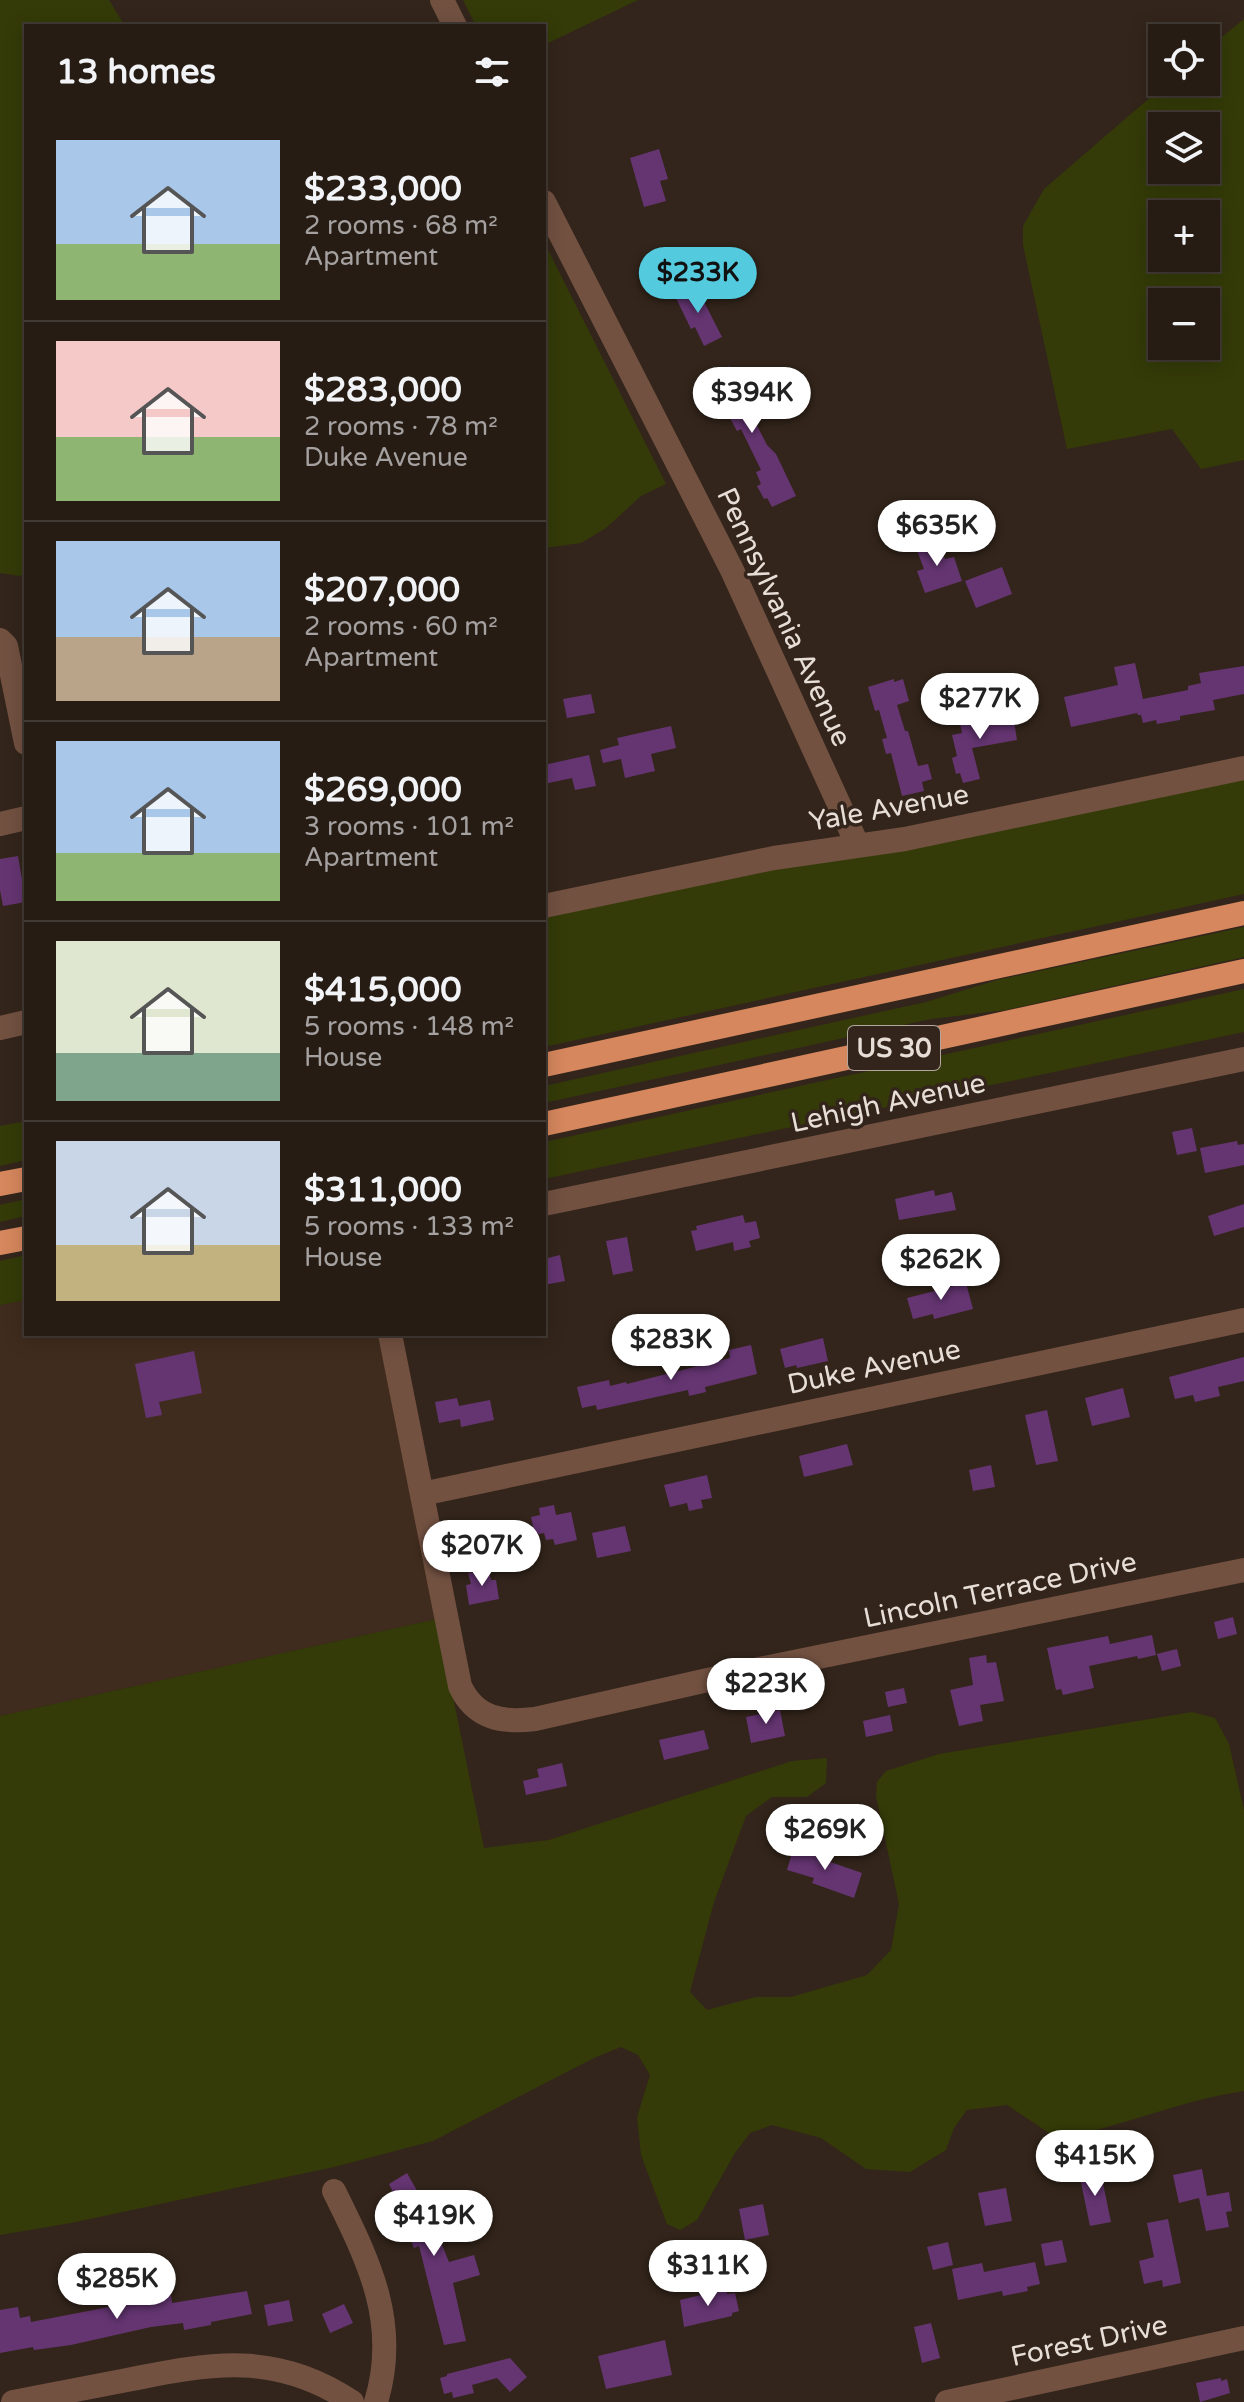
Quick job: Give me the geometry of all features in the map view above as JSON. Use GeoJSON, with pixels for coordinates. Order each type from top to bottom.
{"type":"FeatureCollection","features":[{"type":"Feature","properties":{"kind":"highway","name":"US 30"},"geometry":{"type":"LineString","coordinates":[[546,1065],[1244,913]]}},
{"type":"Feature","properties":{"kind":"highway","name":"US 30"},"geometry":{"type":"LineString","coordinates":[[546,1124],[1244,971]]}},
{"type":"Feature","properties":{"kind":"highway"},"geometry":{"type":"LineString","coordinates":[[0,1184],[24,1179]]}},
{"type":"Feature","properties":{"kind":"highway"},"geometry":{"type":"LineString","coordinates":[[0,1243],[24,1238]]}},
{"type":"Feature","properties":{"kind":"street"},"geometry":{"type":"LineString","coordinates":[[442,0],[454,24]]}},
{"type":"Feature","properties":{"kind":"street","name":"Pennsylvania Avenue"},"geometry":{"type":"LineString","coordinates":[[546,206],[732,570],[858,846]]}},
{"type":"Feature","properties":{"kind":"street"},"geometry":{"type":"LineString","coordinates":[[0,640],[6,646],[24,733]]}},
{"type":"Feature","properties":{"kind":"street","name":"Yale Avenue"},"geometry":{"type":"LineString","coordinates":[[546,906],[759,861],[905,839],[1244,768]]}},
{"type":"Feature","properties":{"kind":"street"},"geometry":{"type":"LineString","coordinates":[[0,824],[24,818]]}},
{"type":"Feature","properties":{"kind":"street"},"geometry":{"type":"LineString","coordinates":[[0,1028],[24,1022]]}},
{"type":"Feature","properties":{"kind":"street","name":"Lehigh Avenue"},"geometry":{"type":"LineString","coordinates":[[546,1204],[1243,1062]]}},
{"type":"Feature","properties":{"kind":"street","name":"Duke Avenue"},"geometry":{"type":"LineString","coordinates":[[422,1494],[1244,1320]]}},
{"type":"Feature","properties":{"kind":"street"},"geometry":{"type":"LineString","coordinates":[[390,1336],[422,1494]]}},
{"type":"Feature","properties":{"kind":"street","name":"Lincoln Terrace Drive"},"geometry":{"type":"LineString","coordinates":[[422,1494],[460,1686],[473,1707],[487,1716],[503,1720],[535,1719],[730,1675],[1244,1570]]}},
{"type":"Feature","properties":{"kind":"street"},"geometry":{"type":"LineString","coordinates":[[334,2191],[364,2255],[382,2308],[385,2364],[376,2402]]}},
{"type":"Feature","properties":{"kind":"street","name":"Forest Drive"},"geometry":{"type":"LineString","coordinates":[[958,2401],[1244,2338]]}},
{"type":"Feature","properties":{"kind":"street"},"geometry":{"type":"LineString","coordinates":[[13,2402],[184,2369],[240,2364],[292,2374],[336,2391],[352,2402]]}},
{"type":"Feature","properties":{"kind":"shaded area"},"geometry":{"type":"Polygon","coordinates":[[[24,1300],[24,1336],[378,1336],[437,1619],[0,1716],[0,1305],[24,1300]]]}},
{"type":"Feature","properties":{"kind":"green space"},"geometry":{"type":"Polygon","coordinates":[[[0,0],[109,0],[124,24],[24,24],[24,575],[0,573],[0,0]]]}},
{"type":"Feature","properties":{"kind":"green space"},"geometry":{"type":"Polygon","coordinates":[[[463,0],[638,0],[546,44],[546,24],[475,24],[463,0]]]}},
{"type":"Feature","properties":{"kind":"green space"},"geometry":{"type":"Polygon","coordinates":[[[1244,19],[1244,460],[1201,469],[1172,429],[1067,449],[1023,245],[1023,226],[1044,189],[1152,96],[1220,96],[1220,39],[1244,19]]]}},
{"type":"Feature","properties":{"kind":"green space"},"geometry":{"type":"Polygon","coordinates":[[[546,246],[666,484],[641,496],[606,528],[581,543],[546,548],[546,246]]]}},
{"type":"Feature","properties":{"kind":"green space"},"geometry":{"type":"Polygon","coordinates":[[[1244,778],[1244,894],[546,1047],[546,915],[1244,778]]]}},
{"type":"Feature","properties":{"kind":"green space"},"geometry":{"type":"Polygon","coordinates":[[[1244,927],[1244,957],[1006,1010],[931,1019],[546,1103],[546,1086],[926,1002],[997,980],[1244,927]]]}},
{"type":"Feature","properties":{"kind":"green space"},"geometry":{"type":"Polygon","coordinates":[[[1244,989],[1244,1032],[546,1179],[546,1142],[1244,989]]]}},
{"type":"Feature","properties":{"kind":"green space"},"geometry":{"type":"Polygon","coordinates":[[[24,1121],[24,1160],[0,1166],[0,1126],[24,1121]]]}},
{"type":"Feature","properties":{"kind":"green space"},"geometry":{"type":"Polygon","coordinates":[[[24,1199],[24,1216],[0,1222],[0,1205],[24,1199]]]}},
{"type":"Feature","properties":{"kind":"green space"},"geometry":{"type":"Polygon","coordinates":[[[24,1255],[24,1300],[0,1305],[0,1261],[24,1255]]]}},
{"type":"Feature","properties":{"kind":"green space"},"geometry":{"type":"Polygon","coordinates":[[[437,1619],[484,1848],[549,1840],[792,1761],[827,1758],[826,1783],[807,1797],[772,1797],[746,1816],[714,1902],[690,1992],[707,2010],[756,1997],[791,1997],[867,1975],[891,1950],[899,1904],[876,1796],[877,1782],[886,1771],[939,1754],[1192,1712],[1215,1718],[1229,1744],[1244,1810],[1244,2091],[1058,2139],[1007,2105],[967,2110],[954,2128],[946,2150],[910,2172],[866,2169],[821,2138],[772,2125],[750,2133],[735,2153],[697,2220],[680,2230],[667,2224],[641,2155],[637,2117],[650,2075],[638,2055],[621,2047],[433,2141],[334,2167],[71,2223],[0,2235],[0,1716],[437,1619]]]}},
{"type":"Feature","properties":{"kind":"building"},"geometry":{"type":"Polygon","coordinates":[[[659,149],[668,179],[660,181],[666,201],[644,207],[630,158],[659,149]]]}},
{"type":"Feature","properties":{"kind":"building"},"geometry":{"type":"Polygon","coordinates":[[[696,286],[722,337],[704,346],[695,327],[691,329],[675,296],[696,286]]]}},
{"type":"Feature","properties":{"kind":"building"},"geometry":{"type":"Polygon","coordinates":[[[729,366],[741,388],[748,384],[758,403],[748,408],[767,445],[776,454],[796,496],[772,507],[757,486],[761,484],[756,472],[761,470],[741,429],[737,431],[725,409],[722,410],[706,378],[729,366]]]}},
{"type":"Feature","properties":{"kind":"building"},"geometry":{"type":"Polygon","coordinates":[[[938,540],[945,559],[954,557],[962,581],[925,593],[917,571],[924,569],[916,548],[938,540]]]}},
{"type":"Feature","properties":{"kind":"building"},"geometry":{"type":"Polygon","coordinates":[[[1002,567],[1012,594],[976,608],[965,581],[1002,567]]]}},
{"type":"Feature","properties":{"kind":"building"},"geometry":{"type":"Polygon","coordinates":[[[1135,663],[1143,699],[1188,690],[1188,686],[1201,683],[1199,673],[1244,666],[1244,694],[1213,700],[1215,710],[1180,716],[1180,720],[1143,723],[1141,715],[1137,713],[1071,727],[1064,697],[1118,685],[1114,667],[1135,663]]]}},
{"type":"Feature","properties":{"kind":"building"},"geometry":{"type":"Polygon","coordinates":[[[958,678],[963,700],[939,706],[934,684],[958,678]]]}},
{"type":"Feature","properties":{"kind":"building"},"geometry":{"type":"Polygon","coordinates":[[[894,679],[894,682],[903,679],[909,701],[897,705],[918,766],[928,764],[932,779],[922,782],[924,791],[902,796],[891,753],[886,754],[882,739],[887,738],[879,710],[875,711],[868,687],[894,679]]]}},
{"type":"Feature","properties":{"kind":"building"},"geometry":{"type":"Polygon","coordinates":[[[591,694],[595,713],[567,718],[563,699],[591,694]]]}},
{"type":"Feature","properties":{"kind":"building"},"geometry":{"type":"Polygon","coordinates":[[[985,714],[986,719],[1013,714],[1017,740],[972,748],[980,779],[963,783],[960,773],[956,774],[952,758],[957,756],[952,735],[962,733],[959,719],[985,714]]]}},
{"type":"Feature","properties":{"kind":"building"},"geometry":{"type":"Polygon","coordinates":[[[671,726],[676,748],[651,754],[655,771],[625,778],[621,759],[603,763],[600,750],[619,745],[617,738],[671,726]]]}},
{"type":"Feature","properties":{"kind":"building"},"geometry":{"type":"Polygon","coordinates":[[[589,755],[596,786],[575,790],[572,778],[546,784],[546,765],[589,755]]]}},
{"type":"Feature","properties":{"kind":"building"},"geometry":{"type":"Polygon","coordinates":[[[18,856],[24,902],[3,906],[0,859],[18,856]]]}},
{"type":"Feature","properties":{"kind":"building"},"geometry":{"type":"Polygon","coordinates":[[[1192,1128],[1197,1151],[1177,1155],[1172,1132],[1192,1128]]]}},
{"type":"Feature","properties":{"kind":"building"},"geometry":{"type":"Polygon","coordinates":[[[1237,1141],[1238,1145],[1244,1144],[1244,1165],[1205,1173],[1200,1148],[1237,1141]]]}},
{"type":"Feature","properties":{"kind":"building"},"geometry":{"type":"Polygon","coordinates":[[[934,1190],[935,1196],[952,1192],[956,1210],[899,1220],[895,1199],[934,1190]]]}},
{"type":"Feature","properties":{"kind":"building"},"geometry":{"type":"Polygon","coordinates":[[[1244,1204],[1244,1227],[1214,1236],[1208,1216],[1244,1204]]]}},
{"type":"Feature","properties":{"kind":"building"},"geometry":{"type":"Polygon","coordinates":[[[743,1215],[745,1223],[756,1221],[760,1238],[749,1241],[751,1247],[734,1251],[733,1242],[696,1251],[691,1231],[697,1230],[696,1226],[743,1215]]]}},
{"type":"Feature","properties":{"kind":"building"},"geometry":{"type":"Polygon","coordinates":[[[627,1237],[633,1271],[613,1275],[606,1241],[627,1237]]]}},
{"type":"Feature","properties":{"kind":"building"},"geometry":{"type":"Polygon","coordinates":[[[560,1255],[565,1281],[546,1285],[546,1258],[560,1255]]]}},
{"type":"Feature","properties":{"kind":"building"},"geometry":{"type":"Polygon","coordinates":[[[966,1283],[973,1309],[934,1319],[933,1314],[913,1319],[907,1298],[966,1283]]]}},
{"type":"Feature","properties":{"kind":"building"},"geometry":{"type":"Polygon","coordinates":[[[823,1338],[828,1361],[785,1368],[780,1349],[823,1338]]]}},
{"type":"Feature","properties":{"kind":"building"},"geometry":{"type":"Polygon","coordinates":[[[751,1345],[757,1374],[705,1387],[706,1392],[689,1396],[688,1390],[597,1410],[596,1405],[582,1408],[577,1387],[609,1380],[610,1386],[627,1384],[730,1358],[729,1350],[751,1345]]]}},
{"type":"Feature","properties":{"kind":"building"},"geometry":{"type":"Polygon","coordinates":[[[194,1351],[202,1393],[159,1402],[162,1415],[146,1418],[135,1364],[194,1351]]]}},
{"type":"Feature","properties":{"kind":"building"},"geometry":{"type":"Polygon","coordinates":[[[1244,1357],[1244,1381],[1218,1387],[1220,1396],[1195,1402],[1193,1395],[1175,1399],[1169,1377],[1244,1357]]]}},
{"type":"Feature","properties":{"kind":"building"},"geometry":{"type":"Polygon","coordinates":[[[1123,1388],[1130,1417],[1092,1426],[1085,1398],[1123,1388]]]}},
{"type":"Feature","properties":{"kind":"building"},"geometry":{"type":"Polygon","coordinates":[[[457,1398],[459,1406],[490,1400],[494,1420],[461,1427],[460,1419],[439,1423],[435,1402],[457,1398]]]}},
{"type":"Feature","properties":{"kind":"building"},"geometry":{"type":"Polygon","coordinates":[[[1047,1410],[1058,1461],[1036,1465],[1025,1415],[1047,1410]]]}},
{"type":"Feature","properties":{"kind":"building"},"geometry":{"type":"Polygon","coordinates":[[[847,1444],[853,1465],[804,1477],[799,1456],[847,1444]]]}},
{"type":"Feature","properties":{"kind":"building"},"geometry":{"type":"Polygon","coordinates":[[[991,1465],[995,1487],[973,1491],[969,1470],[991,1465]]]}},
{"type":"Feature","properties":{"kind":"building"},"geometry":{"type":"Polygon","coordinates":[[[707,1475],[712,1498],[701,1500],[703,1508],[689,1511],[687,1503],[670,1507],[664,1485],[707,1475]]]}},
{"type":"Feature","properties":{"kind":"building"},"geometry":{"type":"Polygon","coordinates":[[[554,1505],[556,1515],[571,1512],[577,1540],[555,1545],[553,1539],[546,1540],[544,1533],[535,1535],[531,1517],[540,1515],[539,1508],[554,1505]]]}},
{"type":"Feature","properties":{"kind":"building"},"geometry":{"type":"Polygon","coordinates":[[[625,1526],[631,1551],[597,1558],[592,1533],[625,1526]]]}},
{"type":"Feature","properties":{"kind":"building"},"geometry":{"type":"Polygon","coordinates":[[[489,1569],[491,1580],[496,1580],[499,1599],[469,1605],[466,1585],[471,1584],[468,1573],[489,1569]]]}},
{"type":"Feature","properties":{"kind":"building"},"geometry":{"type":"Polygon","coordinates":[[[1233,1617],[1237,1634],[1218,1639],[1214,1622],[1233,1617]]]}},
{"type":"Feature","properties":{"kind":"building"},"geometry":{"type":"Polygon","coordinates":[[[1152,1635],[1156,1655],[1089,1666],[1094,1688],[1063,1695],[1061,1689],[1056,1690],[1047,1648],[1108,1636],[1110,1644],[1152,1635]]]}},
{"type":"Feature","properties":{"kind":"building"},"geometry":{"type":"Polygon","coordinates":[[[1177,1649],[1181,1666],[1162,1671],[1157,1654],[1177,1649]]]}},
{"type":"Feature","properties":{"kind":"building"},"geometry":{"type":"Polygon","coordinates":[[[986,1655],[987,1663],[996,1662],[1004,1701],[980,1705],[983,1721],[959,1726],[950,1690],[973,1685],[969,1658],[986,1655]]]}},
{"type":"Feature","properties":{"kind":"building"},"geometry":{"type":"Polygon","coordinates":[[[904,1688],[907,1703],[888,1707],[885,1692],[904,1688]]]}},
{"type":"Feature","properties":{"kind":"building"},"geometry":{"type":"Polygon","coordinates":[[[780,1710],[785,1736],[751,1743],[746,1717],[780,1710]]]}},
{"type":"Feature","properties":{"kind":"building"},"geometry":{"type":"Polygon","coordinates":[[[890,1715],[893,1731],[866,1737],[863,1721],[890,1715]]]}},
{"type":"Feature","properties":{"kind":"building"},"geometry":{"type":"Polygon","coordinates":[[[704,1730],[709,1749],[664,1760],[659,1740],[704,1730]]]}},
{"type":"Feature","properties":{"kind":"building"},"geometry":{"type":"Polygon","coordinates":[[[562,1763],[567,1786],[526,1795],[523,1781],[539,1777],[537,1769],[562,1763]]]}},
{"type":"Feature","properties":{"kind":"building"},"geometry":{"type":"Polygon","coordinates":[[[794,1846],[862,1873],[854,1898],[812,1883],[814,1878],[787,1870],[794,1846]]]}},
{"type":"Feature","properties":{"kind":"building"},"geometry":{"type":"Polygon","coordinates":[[[1100,2169],[1111,2222],[1090,2226],[1079,2173],[1100,2169]]]}},
{"type":"Feature","properties":{"kind":"building"},"geometry":{"type":"Polygon","coordinates":[[[1202,2169],[1207,2196],[1229,2192],[1232,2211],[1226,2212],[1229,2227],[1206,2231],[1199,2198],[1179,2203],[1173,2175],[1202,2169]]]}},
{"type":"Feature","properties":{"kind":"building"},"geometry":{"type":"Polygon","coordinates":[[[407,2173],[427,2208],[449,2262],[474,2255],[480,2275],[453,2283],[466,2341],[444,2345],[419,2246],[414,2248],[400,2212],[395,2215],[387,2200],[395,2196],[389,2184],[407,2173]]]}},
{"type":"Feature","properties":{"kind":"building"},"geometry":{"type":"Polygon","coordinates":[[[1006,2188],[1012,2221],[985,2226],[978,2193],[1006,2188]]]}},
{"type":"Feature","properties":{"kind":"building"},"geometry":{"type":"Polygon","coordinates":[[[763,2204],[769,2235],[745,2240],[739,2209],[763,2204]]]}},
{"type":"Feature","properties":{"kind":"building"},"geometry":{"type":"Polygon","coordinates":[[[1168,2219],[1181,2283],[1163,2287],[1162,2280],[1144,2284],[1139,2261],[1154,2257],[1147,2223],[1168,2219]]]}},
{"type":"Feature","properties":{"kind":"building"},"geometry":{"type":"Polygon","coordinates":[[[1062,2240],[1067,2262],[1045,2266],[1041,2244],[1062,2240]]]}},
{"type":"Feature","properties":{"kind":"building"},"geometry":{"type":"Polygon","coordinates":[[[948,2242],[953,2265],[933,2270],[927,2247],[948,2242]]]}},
{"type":"Feature","properties":{"kind":"building"},"geometry":{"type":"Polygon","coordinates":[[[1035,2262],[1040,2284],[1027,2287],[1028,2291],[1003,2296],[1002,2291],[958,2300],[952,2269],[982,2263],[984,2272],[1035,2262]]]}},
{"type":"Feature","properties":{"kind":"building"},"geometry":{"type":"Polygon","coordinates":[[[726,2289],[727,2294],[735,2293],[739,2311],[732,2313],[732,2316],[684,2327],[680,2300],[726,2289]]]}},
{"type":"Feature","properties":{"kind":"building"},"geometry":{"type":"Polygon","coordinates":[[[247,2291],[252,2314],[211,2322],[211,2325],[184,2330],[183,2323],[151,2327],[71,2345],[0,2353],[0,2310],[18,2307],[20,2318],[30,2316],[31,2322],[171,2295],[172,2303],[247,2291]]]}},
{"type":"Feature","properties":{"kind":"building"},"geometry":{"type":"Polygon","coordinates":[[[289,2300],[293,2321],[268,2326],[264,2305],[289,2300]]]}},
{"type":"Feature","properties":{"kind":"building"},"geometry":{"type":"Polygon","coordinates":[[[344,2304],[353,2323],[330,2333],[322,2314],[344,2304]]]}},
{"type":"Feature","properties":{"kind":"building"},"geometry":{"type":"Polygon","coordinates":[[[931,2323],[940,2358],[922,2363],[914,2327],[931,2323]]]}},
{"type":"Feature","properties":{"kind":"building"},"geometry":{"type":"Polygon","coordinates":[[[665,2340],[672,2375],[606,2389],[598,2356],[665,2340]]]}},
{"type":"Feature","properties":{"kind":"building"},"geometry":{"type":"Polygon","coordinates":[[[510,2358],[527,2377],[510,2392],[497,2378],[472,2385],[474,2393],[453,2398],[452,2392],[444,2394],[440,2378],[447,2374],[510,2358]]]}},
{"type":"Feature","properties":{"kind":"building"},"geometry":{"type":"Polygon","coordinates":[[[1221,2378],[1221,2381],[1227,2379],[1230,2393],[1200,2402],[1196,2383],[1221,2378]]]}}]}
